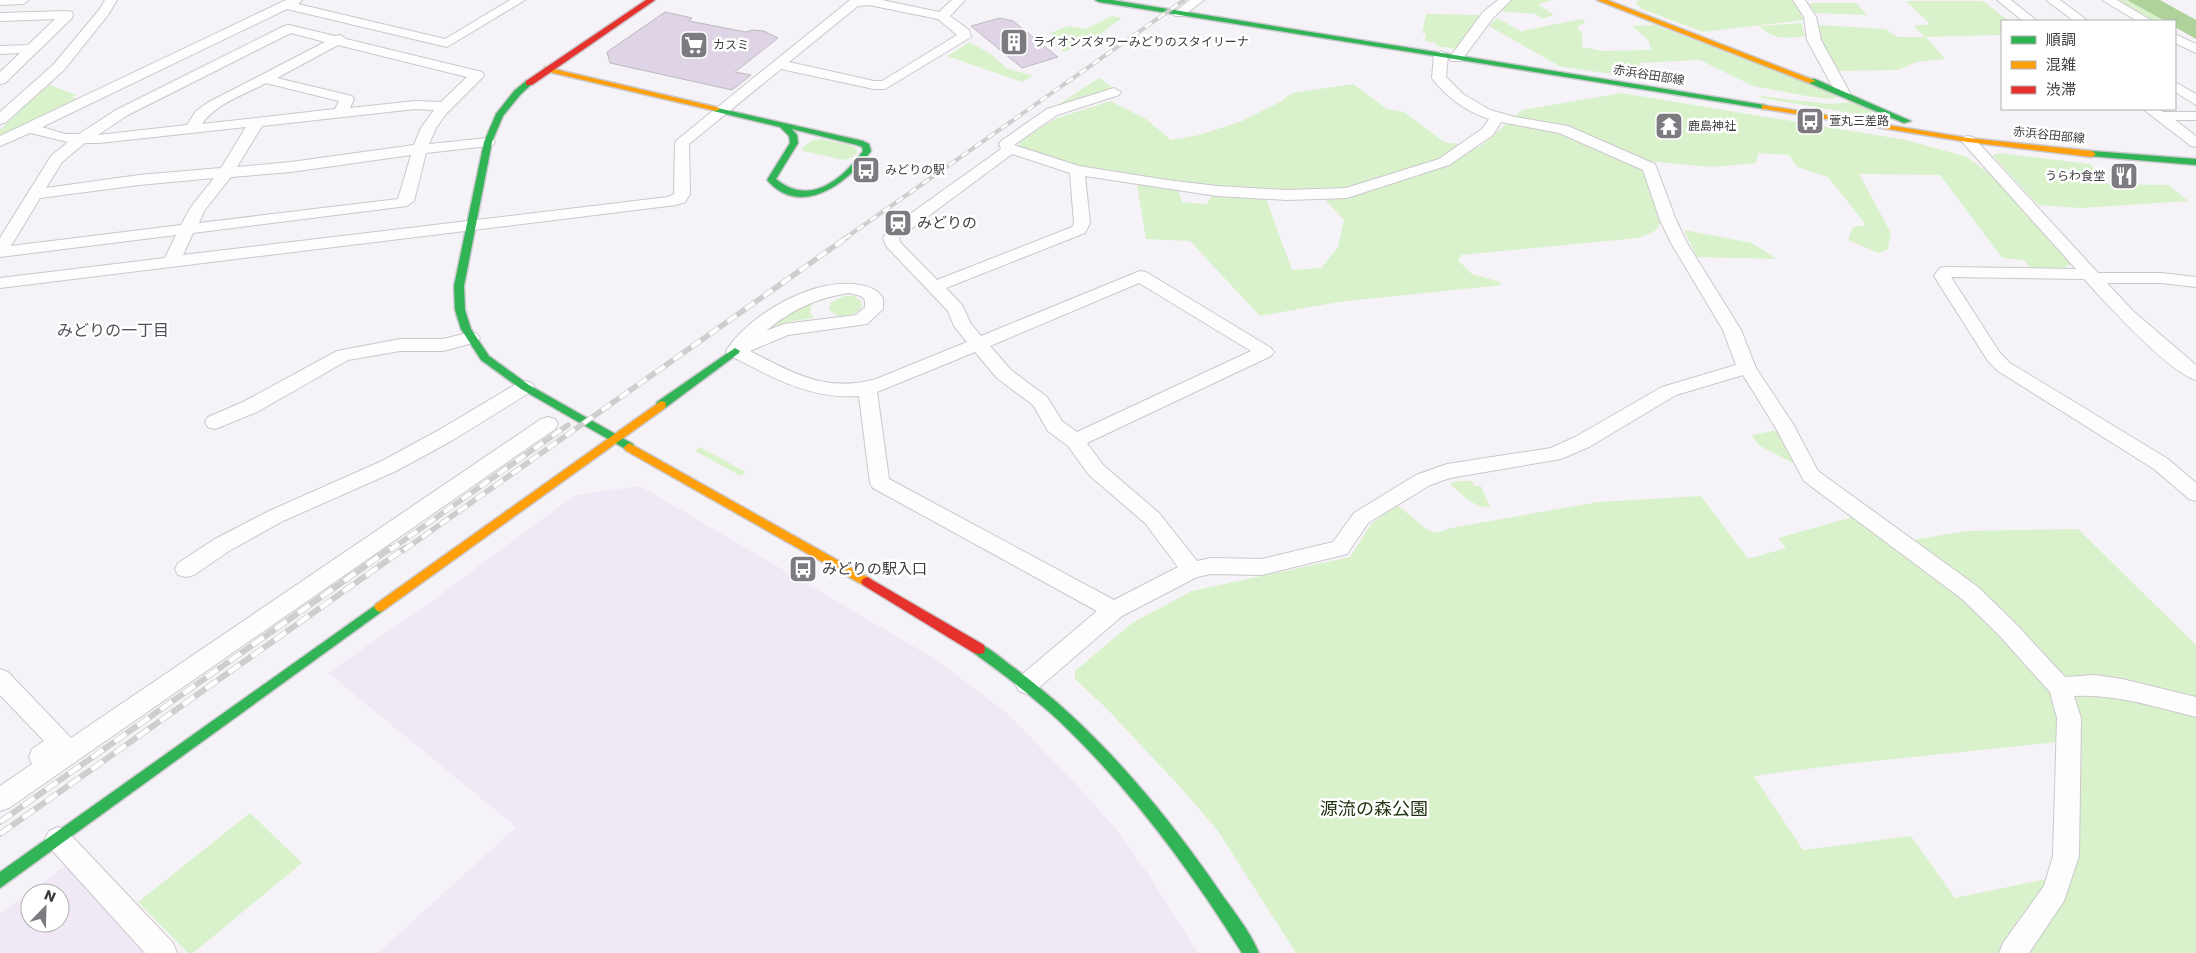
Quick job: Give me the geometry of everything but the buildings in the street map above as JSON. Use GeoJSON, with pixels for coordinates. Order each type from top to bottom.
{"type":"FeatureCollection","features":[{"type":"Feature","properties":{"kind":"street"},"geometry":{"type":"LineString","coordinates":[[0,1],[23,0]]}},
{"type":"Feature","properties":{"kind":"street"},"geometry":{"type":"LineString","coordinates":[[0,120],[59,67],[80,38],[104,12],[111,0]]}},
{"type":"Feature","properties":{"kind":"street"},"geometry":{"type":"LineString","coordinates":[[651,0],[524,86],[506,105],[495,123],[488,142],[462,268],[459,298],[466,330],[470,338],[485,358],[524,387],[958,635],[1027,684],[1062,713],[1150,806],[1220,902],[1251,953]]}},
{"type":"Feature","properties":{"kind":"street"},"geometry":{"type":"LineString","coordinates":[[942,16],[959,0]]}},
{"type":"Feature","properties":{"kind":"street","name":"赤浜谷田部線"},"geometry":{"type":"LineString","coordinates":[[1099,0],[1968,140],[2192,165]]}},
{"type":"Feature","properties":{"kind":"street"},"geometry":{"type":"LineString","coordinates":[[1179,13],[1198,0]]}},
{"type":"Feature","properties":{"kind":"street"},"geometry":{"type":"LineString","coordinates":[[1456,58],[1488,15],[1505,0]]}},
{"type":"Feature","properties":{"kind":"street"},"geometry":{"type":"LineString","coordinates":[[1601,0],[1844,93],[1938,135]]}},
{"type":"Feature","properties":{"kind":"street"},"geometry":{"type":"LineString","coordinates":[[1799,0],[1810,17],[1814,40],[1844,93]]}},
{"type":"Feature","properties":{"kind":"street"},"geometry":{"type":"LineString","coordinates":[[2002,0],[2030,20]]}},
{"type":"Feature","properties":{"kind":"street"},"geometry":{"type":"LineString","coordinates":[[2052,0],[2081,20]]}},
{"type":"Feature","properties":{"kind":"street"},"geometry":{"type":"LineString","coordinates":[[2108,0],[2144,20]]}},
{"type":"Feature","properties":{"kind":"street"},"geometry":{"type":"LineString","coordinates":[[0,142],[291,2],[369,24],[448,43],[513,1]]}},
{"type":"Feature","properties":{"kind":"street"},"geometry":{"type":"LineString","coordinates":[[1,284],[674,201],[679,199],[682,194],[682,143],[778,64],[859,1],[869,1],[942,16],[964,33],[964,37],[885,85],[874,85],[778,64]]}},
{"type":"Feature","properties":{"kind":"street"},"geometry":{"type":"LineString","coordinates":[[30,16],[42,6]]}},
{"type":"Feature","properties":{"kind":"street"},"geometry":{"type":"LineString","coordinates":[[0,17],[66,15],[0,80]]}},
{"type":"Feature","properties":{"kind":"street"},"geometry":{"type":"LineString","coordinates":[[192,130],[204,111],[369,24]]}},
{"type":"Feature","properties":{"kind":"street"},"geometry":{"type":"LineString","coordinates":[[290,29],[478,75],[446,106],[428,128],[420,148],[406,201],[401,204],[0,252],[56,159],[80,140],[121,113],[290,29]]}},
{"type":"Feature","properties":{"kind":"street"},"geometry":{"type":"LineString","coordinates":[[2176,39],[2196,49]]}},
{"type":"Feature","properties":{"kind":"street"},"geometry":{"type":"LineString","coordinates":[[0,50],[32,49]]}},
{"type":"Feature","properties":{"kind":"street"},"geometry":{"type":"LineString","coordinates":[[1441,55],[1439,78],[1465,102],[1497,117],[1563,129],[1650,167],[1668,220],[1695,271],[1732,330],[1747,368],[1786,429],[1811,476],[1970,593],[2006,628],[2060,687],[2069,718],[2066,856],[2055,892],[2013,953]]}},
{"type":"Feature","properties":{"kind":"street"},"geometry":{"type":"LineString","coordinates":[[548,69],[782,124],[860,143],[866,146],[867,151],[857,164],[833,187],[822,193],[805,195],[778,188],[772,180],[776,170],[794,142],[794,135],[782,124]]}},
{"type":"Feature","properties":{"kind":"street"},"geometry":{"type":"LineString","coordinates":[[266,79],[347,99],[341,113]]}},
{"type":"Feature","properties":{"kind":"street"},"geometry":{"type":"LineString","coordinates":[[2176,87],[2196,101]]}},
{"type":"Feature","properties":{"kind":"street"},"geometry":{"type":"LineString","coordinates":[[1114,92],[1052,112],[1006,144],[1010,149],[1077,170],[1217,191],[1287,196],[1347,193],[1444,162],[1488,132],[1497,117]]}},
{"type":"Feature","properties":{"kind":"street"},"geometry":{"type":"LineString","coordinates":[[28,128],[49,135],[80,140],[192,130],[415,105],[446,106]]}},
{"type":"Feature","properties":{"kind":"street"},"geometry":{"type":"LineString","coordinates":[[2155,112],[2196,116]]}},
{"type":"Feature","properties":{"kind":"street"},"geometry":{"type":"LineString","coordinates":[[2155,112],[2196,143]]}},
{"type":"Feature","properties":{"kind":"street"},"geometry":{"type":"LineString","coordinates":[[171,262],[197,210],[225,172],[257,122]]}},
{"type":"Feature","properties":{"kind":"street"},"geometry":{"type":"LineString","coordinates":[[794,142],[826,135]]}},
{"type":"Feature","properties":{"kind":"street"},"geometry":{"type":"LineString","coordinates":[[1968,140],[2026,202],[2090,276],[2135,322],[2171,355],[2196,374]]}},
{"type":"Feature","properties":{"kind":"street"},"geometry":{"type":"LineString","coordinates":[[36,194],[138,180],[291,167],[420,148],[488,142]]}},
{"type":"Feature","properties":{"kind":"street"},"geometry":{"type":"LineString","coordinates":[[1010,149],[892,236],[892,243],[956,309],[963,326],[1004,374],[1040,401],[1054,426],[1075,441],[1096,470],[1152,518],[1192,570]]}},
{"type":"Feature","properties":{"kind":"street"},"geometry":{"type":"LineString","coordinates":[[934,287],[1079,230],[1082,224],[1077,170]]}},
{"type":"Feature","properties":{"kind":"street"},"geometry":{"type":"LineString","coordinates":[[2196,282],[2161,278],[1946,272],[1942,276],[1994,357],[2004,367],[2188,481],[2196,494]]}},
{"type":"Feature","properties":{"kind":"street"},"geometry":{"type":"LineString","coordinates":[[735,351],[815,388],[838,392],[868,389],[1140,276],[1265,352],[1075,441]]}},
{"type":"Feature","properties":{"kind":"street"},"geometry":{"type":"LineString","coordinates":[[0,881],[615,439],[735,351],[754,331],[797,300],[813,293],[849,288],[867,292],[872,295],[875,302],[874,309],[861,320],[784,330],[735,351]]}},
{"type":"Feature","properties":{"kind":"street"},"geometry":{"type":"LineString","coordinates":[[830,325],[819,314],[819,305],[824,297],[836,289]]}},
{"type":"Feature","properties":{"kind":"street"},"geometry":{"type":"LineString","coordinates":[[215,422],[250,407],[342,355],[400,344],[443,345],[470,338]]}},
{"type":"Feature","properties":{"kind":"street"},"geometry":{"type":"LineString","coordinates":[[1027,684],[1114,610],[1192,570],[1211,566],[1262,566],[1340,548],[1361,518],[1423,480],[1448,472],[1554,454],[1582,442],[1669,390],[1747,368]]}},
{"type":"Feature","properties":{"kind":"street"},"geometry":{"type":"LineString","coordinates":[[186,569],[222,545],[276,516],[388,466],[446,435],[524,387]]}},
{"type":"Feature","properties":{"kind":"street"},"geometry":{"type":"LineString","coordinates":[[868,389],[880,484],[1114,610]]}},
{"type":"Feature","properties":{"kind":"street"},"geometry":{"type":"LineString","coordinates":[[0,800],[548,424]]}},
{"type":"Feature","properties":{"kind":"street"},"geometry":{"type":"LineString","coordinates":[[0,679],[61,743],[0,784]]}},
{"type":"Feature","properties":{"kind":"street"},"geometry":{"type":"LineString","coordinates":[[2060,687],[2095,685],[2122,689],[2196,707]]}},
{"type":"Feature","properties":{"kind":"street"},"geometry":{"type":"LineString","coordinates":[[58,839],[163,953]]}},
{"type":"Feature","properties":{"kind":"shaded area"},"geometry":{"type":"Polygon","coordinates":[[[2127,0],[2160,0],[2196,20],[2196,39],[2176,28],[2176,20],[2163,20],[2127,0]]]}},
{"type":"Feature","properties":{"kind":"shaded area"},"geometry":{"type":"Polygon","coordinates":[[[640,486],[935,659],[1008,714],[1073,781],[1116,829],[1149,875],[1198,953],[378,953],[516,827],[328,673],[429,603],[575,495],[640,486]]]}},
{"type":"Feature","properties":{"kind":"shaded area"},"geometry":{"type":"Polygon","coordinates":[[[65,866],[144,953],[0,953],[0,914],[20,899],[20,933],[70,933],[70,883],[42,883],[65,866]]]}},
{"type":"Feature","properties":{"kind":"green space"},"geometry":{"type":"Polygon","coordinates":[[[1512,0],[1553,0],[1538,4],[1554,15],[1542,19],[1536,14],[1498,11],[1512,0]]]}},
{"type":"Feature","properties":{"kind":"green space"},"geometry":{"type":"Polygon","coordinates":[[[1639,0],[1791,0],[1804,20],[1703,32],[1642,9],[1635,3],[1639,0]]]}},
{"type":"Feature","properties":{"kind":"green space"},"geometry":{"type":"Polygon","coordinates":[[[2114,0],[2127,0],[2163,20],[2150,20],[2114,0]]]}},
{"type":"Feature","properties":{"kind":"green space"},"geometry":{"type":"Polygon","coordinates":[[[1906,1],[1983,1],[2008,20],[2001,20],[2001,35],[1926,37],[1945,59],[1916,62],[1898,70],[1838,71],[1821,40],[1819,25],[1885,29],[1898,37],[1925,37],[1914,26],[1930,24],[1906,1]]]}},
{"type":"Feature","properties":{"kind":"green space"},"geometry":{"type":"Polygon","coordinates":[[[1856,3],[1867,15],[1815,13],[1809,4],[1856,3]]]}},
{"type":"Feature","properties":{"kind":"green space"},"geometry":{"type":"Polygon","coordinates":[[[1426,14],[1480,15],[1456,49],[1436,46],[1436,43],[1425,41],[1426,34],[1422,33],[1426,14]]]}},
{"type":"Feature","properties":{"kind":"green space"},"geometry":{"type":"Polygon","coordinates":[[[1112,16],[1122,18],[1094,39],[1064,52],[1050,33],[1069,26],[1086,29],[1112,16]]]}},
{"type":"Feature","properties":{"kind":"green space"},"geometry":{"type":"Polygon","coordinates":[[[1497,18],[1524,33],[1522,31],[1582,19],[1586,22],[1577,27],[1582,33],[1582,47],[1602,51],[1651,50],[1649,41],[1632,26],[1655,25],[1842,96],[1831,99],[1753,86],[1700,60],[1638,63],[1667,81],[1561,67],[1489,26],[1497,18]]]}},
{"type":"Feature","properties":{"kind":"green space"},"geometry":{"type":"Polygon","coordinates":[[[1802,23],[1806,36],[1792,38],[1770,34],[1759,26],[1802,23]]]}},
{"type":"Feature","properties":{"kind":"green space"},"geometry":{"type":"Polygon","coordinates":[[[970,42],[992,55],[1006,68],[1033,76],[1022,82],[947,56],[970,42]]]}},
{"type":"Feature","properties":{"kind":"green space"},"geometry":{"type":"Polygon","coordinates":[[[1099,78],[1113,88],[1053,108],[1099,78]]]}},
{"type":"Feature","properties":{"kind":"green space"},"geometry":{"type":"Polygon","coordinates":[[[47,84],[77,95],[72,97],[78,100],[0,137],[0,130],[47,84]]]}},
{"type":"Feature","properties":{"kind":"green space"},"geometry":{"type":"Polygon","coordinates":[[[1353,84],[1387,109],[1404,112],[1444,142],[1480,147],[1522,110],[1622,93],[1906,140],[1967,157],[1992,176],[2071,264],[2063,268],[2031,268],[2024,260],[2002,258],[1940,175],[1859,174],[1891,233],[1888,249],[1879,253],[1848,240],[1853,227],[1866,225],[1828,177],[1797,167],[1789,155],[1758,153],[1756,163],[1712,167],[1646,161],[1661,223],[1655,231],[1638,238],[1461,255],[1458,260],[1472,274],[1500,282],[1502,285],[1338,302],[1260,316],[1190,241],[1146,239],[1137,184],[1178,189],[1182,202],[1207,204],[1213,193],[1265,196],[1292,270],[1321,268],[1338,247],[1344,220],[1327,202],[1323,191],[1238,190],[1118,175],[1077,166],[1020,148],[1018,141],[1057,118],[1110,101],[1146,119],[1171,140],[1199,135],[1242,121],[1280,102],[1292,93],[1353,84]]]}},
{"type":"Feature","properties":{"kind":"green space"},"geometry":{"type":"Polygon","coordinates":[[[1761,96],[1829,104],[1853,102],[1881,114],[1882,118],[1761,98],[1761,96]]]}},
{"type":"Feature","properties":{"kind":"green space"},"geometry":{"type":"Polygon","coordinates":[[[822,139],[852,146],[857,149],[857,153],[851,158],[844,160],[803,151],[802,148],[813,140],[822,139]]]}},
{"type":"Feature","properties":{"kind":"green space"},"geometry":{"type":"Polygon","coordinates":[[[2000,153],[2090,164],[2108,184],[2169,185],[2188,201],[2081,208],[2038,205],[1992,155],[2000,153]]]}},
{"type":"Feature","properties":{"kind":"green space"},"geometry":{"type":"Polygon","coordinates":[[[1684,230],[1752,243],[1777,259],[1697,257],[1684,230]]]}},
{"type":"Feature","properties":{"kind":"green space"},"geometry":{"type":"Polygon","coordinates":[[[844,296],[854,296],[861,301],[862,307],[854,314],[845,316],[832,313],[829,309],[831,302],[844,296]]]}},
{"type":"Feature","properties":{"kind":"green space"},"geometry":{"type":"Polygon","coordinates":[[[813,299],[810,312],[814,318],[780,324],[762,334],[758,332],[813,299]]]}},
{"type":"Feature","properties":{"kind":"green space"},"geometry":{"type":"Polygon","coordinates":[[[1779,430],[1799,466],[1760,446],[1751,435],[1779,430]]]}},
{"type":"Feature","properties":{"kind":"green space"},"geometry":{"type":"Polygon","coordinates":[[[700,447],[746,472],[741,476],[695,451],[700,447]]]}},
{"type":"Feature","properties":{"kind":"green space"},"geometry":{"type":"Polygon","coordinates":[[[1457,481],[1472,481],[1474,486],[1481,486],[1490,507],[1484,507],[1468,500],[1450,484],[1457,481]]]}},
{"type":"Feature","properties":{"kind":"green space","name":"源流の森公園"},"geometry":{"type":"Polygon","coordinates":[[[1701,496],[1748,559],[1786,548],[1778,538],[1853,517],[1891,544],[1966,531],[2078,529],[2196,645],[2196,953],[1296,953],[1218,831],[1183,790],[1107,709],[1075,679],[1075,671],[1132,623],[1192,591],[1350,557],[1372,523],[1397,505],[1428,530],[1437,533],[1451,528],[1598,502],[1701,496]],[[2058,742],[1846,764],[1754,776],[1803,850],[1911,836],[1955,898],[2051,878],[2057,836],[2058,742]]]}},
{"type":"Feature","properties":{"kind":"green space"},"geometry":{"type":"Polygon","coordinates":[[[250,813],[302,863],[193,953],[188,953],[138,902],[250,813]]]}},
{"type":"Feature","properties":{"kind":"railway"},"geometry":{"type":"LineString","coordinates":[[844,239],[1184,0]]}},
{"type":"Feature","properties":{"kind":"railway"},"geometry":{"type":"LineString","coordinates":[[404,550],[846,238]]}},
{"type":"Feature","properties":{"kind":"railway"},"geometry":{"type":"LineString","coordinates":[[390,550],[568,425]]}},
{"type":"Feature","properties":{"kind":"railway"},"geometry":{"type":"LineString","coordinates":[[0,822],[391,548]]}},
{"type":"Feature","properties":{"kind":"railway"},"geometry":{"type":"LineString","coordinates":[[0,834],[405,548]]}},
{"type":"Feature","properties":{"kind":"traffic: fast"},"geometry":{"type":"LineString","coordinates":[[1099,0],[1765,107]]}},
{"type":"Feature","properties":{"kind":"traffic: fast"},"geometry":{"type":"LineString","coordinates":[[1812,81],[1907,121]]}},
{"type":"Feature","properties":{"kind":"traffic: fast"},"geometry":{"type":"LineString","coordinates":[[529,83],[517,93],[499,116],[488,142],[459,286],[460,310],[466,329],[485,358],[525,387],[629,447]]}},
{"type":"Feature","properties":{"kind":"traffic: fast"},"geometry":{"type":"LineString","coordinates":[[716,109],[860,143],[866,146],[867,151],[849,173],[824,190],[810,194],[796,194],[783,190],[771,180],[794,143],[793,135],[782,124]]}},
{"type":"Feature","properties":{"kind":"traffic: fast"},"geometry":{"type":"LineString","coordinates":[[2092,154],[2196,162]]}},
{"type":"Feature","properties":{"kind":"traffic: fast"},"geometry":{"type":"LineString","coordinates":[[661,405],[735,351]]}},
{"type":"Feature","properties":{"kind":"traffic: fast"},"geometry":{"type":"LineString","coordinates":[[0,881],[380,607]]}},
{"type":"Feature","properties":{"kind":"traffic: fast"},"geometry":{"type":"LineString","coordinates":[[979,649],[1021,680],[1060,714],[1097,749],[1131,786],[1194,866],[1251,953]]}},
{"type":"Feature","properties":{"kind":"traffic: slow"},"geometry":{"type":"LineString","coordinates":[[1601,0],[1812,81]]}},
{"type":"Feature","properties":{"kind":"traffic: slow"},"geometry":{"type":"LineString","coordinates":[[548,69],[716,109]]}},
{"type":"Feature","properties":{"kind":"traffic: slow"},"geometry":{"type":"LineString","coordinates":[[1765,107],[1968,140],[2092,154]]}},
{"type":"Feature","properties":{"kind":"traffic: slow"},"geometry":{"type":"LineString","coordinates":[[380,607],[661,405]]}},
{"type":"Feature","properties":{"kind":"traffic: slow"},"geometry":{"type":"LineString","coordinates":[[629,447],[867,582]]}},
{"type":"Feature","properties":{"kind":"traffic: jam"},"geometry":{"type":"LineString","coordinates":[[529,83],[651,0]]}},
{"type":"Feature","properties":{"kind":"traffic: jam"},"geometry":{"type":"LineString","coordinates":[[867,582],[979,649]]}},
{"type":"Feature","properties":{"kind":"place","name":"ライオンズタワーみどりのスタイリーナ"},"geometry":{"type":"Point","coordinates":[1014,42]}},
{"type":"Feature","properties":{"kind":"place","name":"カスミ"},"geometry":{"type":"Point","coordinates":[694,45]}},
{"type":"Feature","properties":{"kind":"place","name":"萱丸三差路"},"geometry":{"type":"Point","coordinates":[1810,121]}},
{"type":"Feature","properties":{"kind":"place","name":"鹿島神社"},"geometry":{"type":"Point","coordinates":[1669,126]}},
{"type":"Feature","properties":{"kind":"place","name":"みどりの駅"},"geometry":{"type":"Point","coordinates":[866,170]}},
{"type":"Feature","properties":{"kind":"place","name":"うらわ食堂"},"geometry":{"type":"Point","coordinates":[2124,176]}},
{"type":"Feature","properties":{"kind":"place","name":"みどりの"},"geometry":{"type":"Point","coordinates":[898,223]}},
{"type":"Feature","properties":{"kind":"place","name":"みどりの駅入口"},"geometry":{"type":"Point","coordinates":[803,569]}},
{"type":"Feature","properties":{"kind":"district","name":"みどりの一丁目"},"geometry":{"type":"Point","coordinates":[113,330]}}]}
